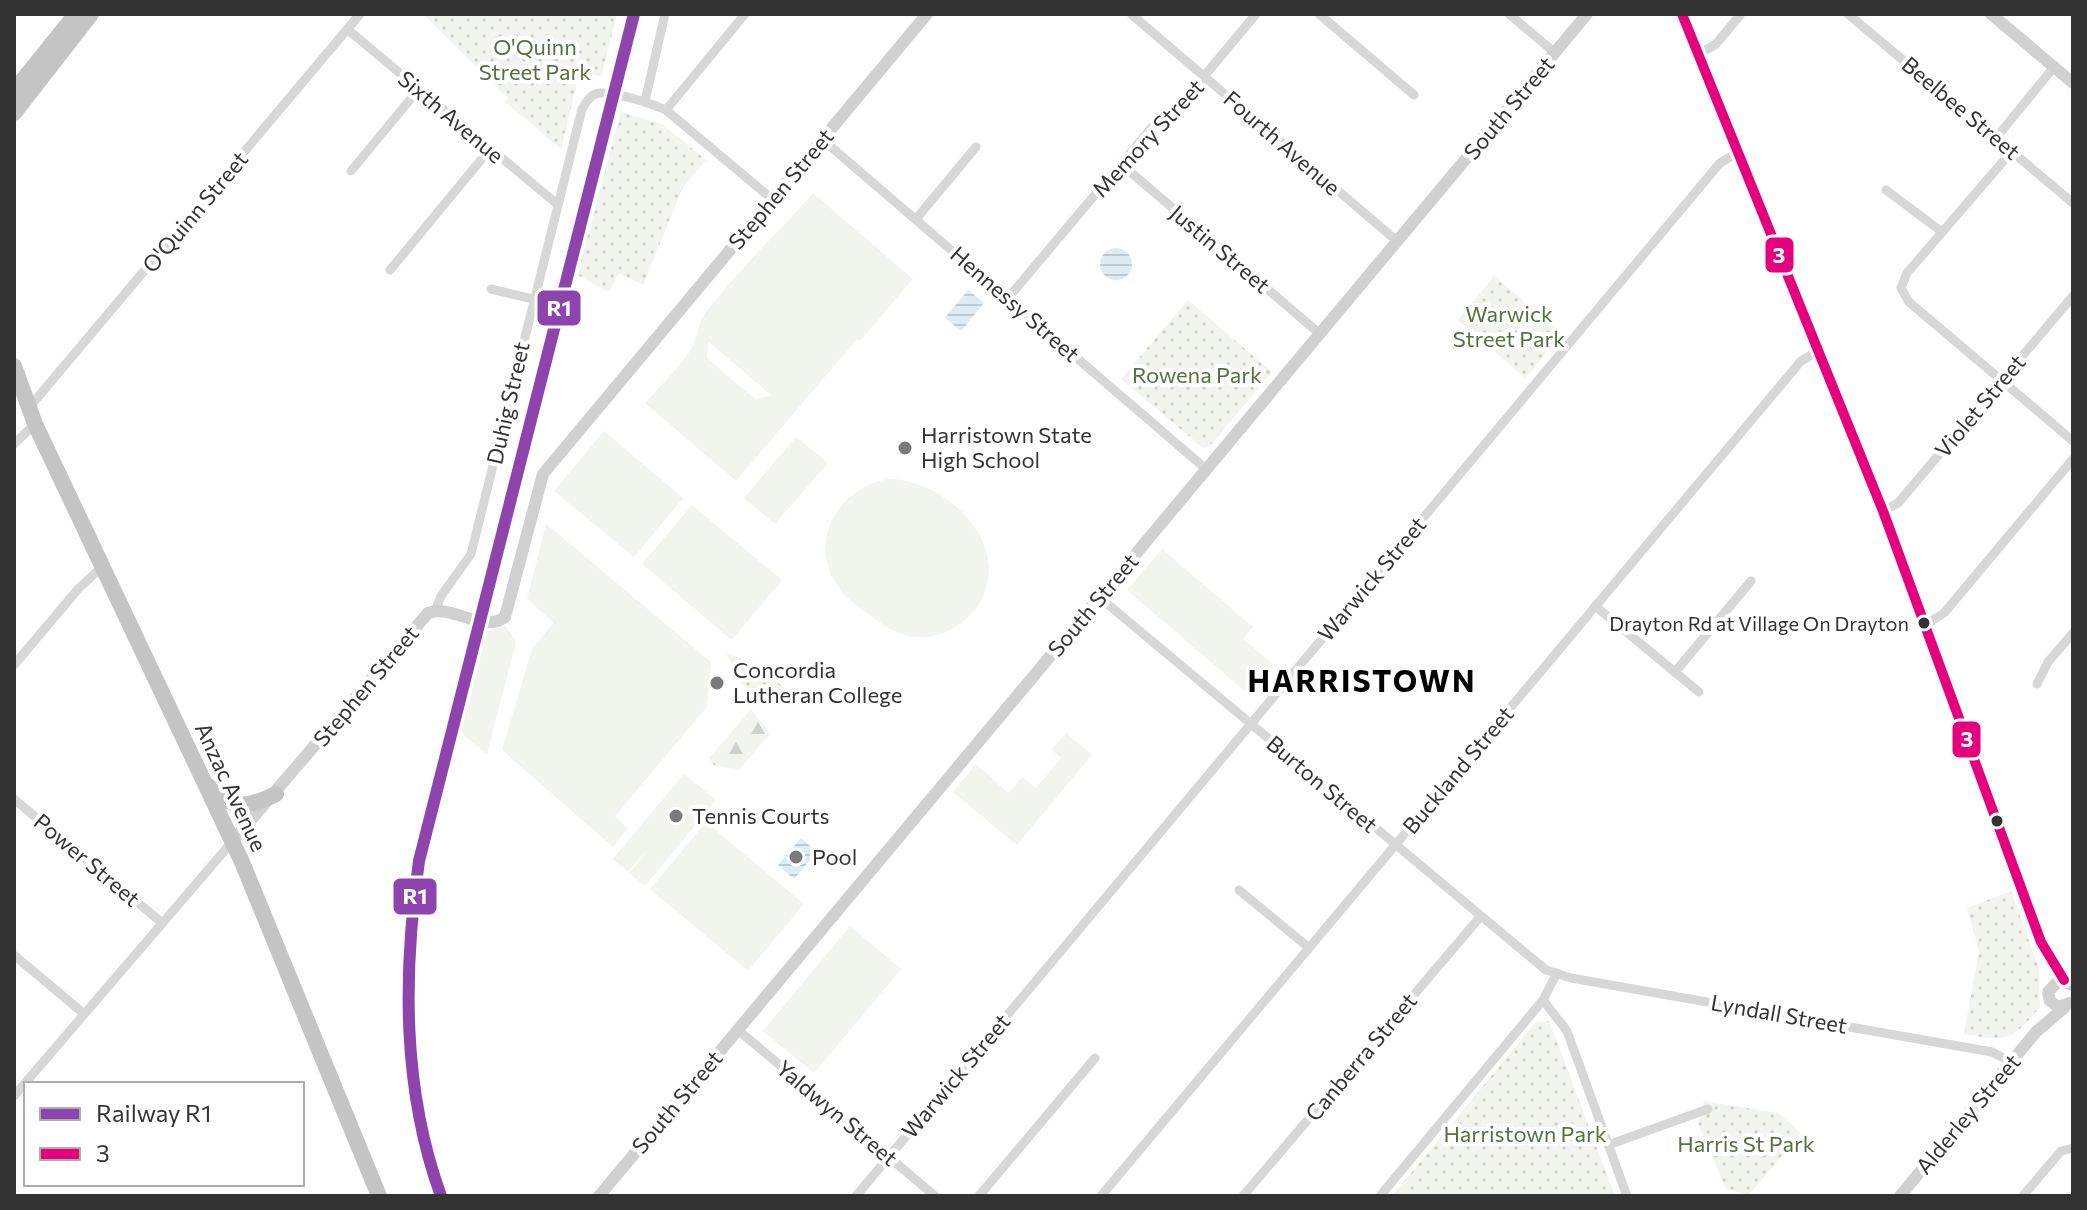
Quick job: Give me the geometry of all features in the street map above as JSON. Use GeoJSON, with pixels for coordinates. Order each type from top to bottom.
{"type":"FeatureCollection","features":[{"type":"Feature","properties":{"kind":"highway"},"geometry":{"type":"LineString","coordinates":[[14,91],[76,14]]}},
{"type":"Feature","properties":{"kind":"highway"},"geometry":{"type":"LineString","coordinates":[[14,113],[91,14]]}},
{"type":"Feature","properties":{"kind":"highway","name":"Anzac Avenue"},"geometry":{"type":"LineString","coordinates":[[14,366],[24,386],[26,407],[232,842],[379,1196]]}},
{"type":"Feature","properties":{"kind":"highway"},"geometry":{"type":"LineString","coordinates":[[199,773],[213,791],[237,806],[257,804],[276,794]]}},
{"type":"Feature","properties":{"kind":"street","name":"O'Quinn Street"},"geometry":{"type":"LineString","coordinates":[[14,444],[26,407],[360,14]]}},
{"type":"Feature","properties":{"kind":"street"},"geometry":{"type":"LineString","coordinates":[[665,14],[645,101],[666,110],[773,200]]}},
{"type":"Feature","properties":{"kind":"street"},"geometry":{"type":"LineString","coordinates":[[666,110],[745,14]]}},
{"type":"Feature","properties":{"kind":"street","name":"Stephen Street"},"geometry":{"type":"LineString","coordinates":[[26,1082],[161,922],[276,794],[422,619],[435,611],[488,622],[501,621],[508,612],[533,502],[543,474],[927,14]]}},
{"type":"Feature","properties":{"kind":"street","name":"Fourth Avenue"},"geometry":{"type":"LineString","coordinates":[[1131,14],[1397,241]]}},
{"type":"Feature","properties":{"kind":"street","name":"Memory Street"},"geometry":{"type":"LineString","coordinates":[[1008,298],[1152,127],[1176,110],[1256,14]]}},
{"type":"Feature","properties":{"kind":"street"},"geometry":{"type":"LineString","coordinates":[[1319,14],[1414,95]]}},
{"type":"Feature","properties":{"kind":"street"},"geometry":{"type":"LineString","coordinates":[[1509,14],[1555,53]]}},
{"type":"Feature","properties":{"kind":"street","name":"South Street"},"geometry":{"type":"LineString","coordinates":[[599,1196],[1587,14]]}},
{"type":"Feature","properties":{"kind":"street"},"geometry":{"type":"LineString","coordinates":[[1682,14],[1883,511],[2041,942],[2049,993],[2055,1006],[2069,1008]]}},
{"type":"Feature","properties":{"kind":"street"},"geometry":{"type":"LineString","coordinates":[[1699,54],[1716,44],[1741,14]]}},
{"type":"Feature","properties":{"kind":"street","name":"Beelbee Street"},"geometry":{"type":"LineString","coordinates":[[1848,14],[2073,203]]}},
{"type":"Feature","properties":{"kind":"street"},"geometry":{"type":"LineString","coordinates":[[1991,14],[2073,83]]}},
{"type":"Feature","properties":{"kind":"street","name":"Sixth Avenue"},"geometry":{"type":"LineString","coordinates":[[347,29],[557,204]]}},
{"type":"Feature","properties":{"kind":"street"},"geometry":{"type":"LineString","coordinates":[[1996,138],[2054,67]]}},
{"type":"Feature","properties":{"kind":"street"},"geometry":{"type":"LineString","coordinates":[[351,171],[418,90]]}},
{"type":"Feature","properties":{"kind":"street","name":"Duhig Street"},"geometry":{"type":"LineString","coordinates":[[435,611],[441,596],[471,554],[582,109],[590,96],[600,92],[645,101]]}},
{"type":"Feature","properties":{"kind":"street","name":"Hennessy Street"},"geometry":{"type":"LineString","coordinates":[[823,140],[1206,469]]}},
{"type":"Feature","properties":{"kind":"street"},"geometry":{"type":"LineString","coordinates":[[916,219],[976,147]]}},
{"type":"Feature","properties":{"kind":"street"},"geometry":{"type":"LineString","coordinates":[[390,270],[490,149]]}},
{"type":"Feature","properties":{"kind":"street"},"geometry":{"type":"LineString","coordinates":[[2012,151],[1907,273],[1901,288],[1909,302],[2073,441]]}},
{"type":"Feature","properties":{"kind":"street","name":"Warwick Street"},"geometry":{"type":"LineString","coordinates":[[856,1196],[1720,163],[1739,152]]}},
{"type":"Feature","properties":{"kind":"street","name":"Justin Street"},"geometry":{"type":"LineString","coordinates":[[1121,164],[1320,334]]}},
{"type":"Feature","properties":{"kind":"street"},"geometry":{"type":"LineString","coordinates":[[1886,190],[1942,232]]}},
{"type":"Feature","properties":{"kind":"street"},"geometry":{"type":"LineString","coordinates":[[491,289],[533,299]]}},
{"type":"Feature","properties":{"kind":"street","name":"Violet Street"},"geometry":{"type":"LineString","coordinates":[[1883,511],[1898,503],[2073,296]]}},
{"type":"Feature","properties":{"kind":"street","name":"Buckland Street"},"geometry":{"type":"LineString","coordinates":[[1101,1196],[1801,361],[1820,350]]}},
{"type":"Feature","properties":{"kind":"street"},"geometry":{"type":"LineString","coordinates":[[1925,625],[1944,613],[2073,459]]}},
{"type":"Feature","properties":{"kind":"street"},"geometry":{"type":"LineString","coordinates":[[14,665],[102,567]]}},
{"type":"Feature","properties":{"kind":"street"},"geometry":{"type":"LineString","coordinates":[[1675,672],[1751,581]]}},
{"type":"Feature","properties":{"kind":"street","name":"Burton Street"},"geometry":{"type":"LineString","coordinates":[[1099,597],[1546,970]]}},
{"type":"Feature","properties":{"kind":"street"},"geometry":{"type":"LineString","coordinates":[[1595,606],[1699,692]]}},
{"type":"Feature","properties":{"kind":"street"},"geometry":{"type":"LineString","coordinates":[[2037,684],[2048,662],[2073,633]]}},
{"type":"Feature","properties":{"kind":"street","name":"Power Street"},"geometry":{"type":"LineString","coordinates":[[14,799],[161,922]]}},
{"type":"Feature","properties":{"kind":"street"},"geometry":{"type":"LineString","coordinates":[[1239,890],[1308,947]]}},
{"type":"Feature","properties":{"kind":"street","name":"Canberra Street"},"geometry":{"type":"LineString","coordinates":[[1243,1196],[1480,917]]}},
{"type":"Feature","properties":{"kind":"street"},"geometry":{"type":"LineString","coordinates":[[2041,942],[2069,979],[2049,993]]}},
{"type":"Feature","properties":{"kind":"street"},"geometry":{"type":"LineString","coordinates":[[14,955],[83,1013]]}},
{"type":"Feature","properties":{"kind":"street","name":"Lyndall Street"},"geometry":{"type":"LineString","coordinates":[[1546,970],[1992,1052],[2012,1062]]}},
{"type":"Feature","properties":{"kind":"street"},"geometry":{"type":"LineString","coordinates":[[1380,1196],[1543,1000],[1557,973]]}},
{"type":"Feature","properties":{"kind":"street","name":"Alderley Street"},"geometry":{"type":"LineString","coordinates":[[2036,1032],[2049,993]]}},
{"type":"Feature","properties":{"kind":"street"},"geometry":{"type":"LineString","coordinates":[[1543,1000],[1567,1031],[1627,1196]]}},
{"type":"Feature","properties":{"kind":"street","name":"Alderley Street"},"geometry":{"type":"LineString","coordinates":[[1900,1196],[2036,1032],[2069,1008]]}},
{"type":"Feature","properties":{"kind":"street","name":"Yaldwyn Street"},"geometry":{"type":"LineString","coordinates":[[738,1030],[935,1196]]}},
{"type":"Feature","properties":{"kind":"street"},"geometry":{"type":"LineString","coordinates":[[979,1196],[1095,1058]]}},
{"type":"Feature","properties":{"kind":"street"},"geometry":{"type":"LineString","coordinates":[[1608,1145],[1708,1109]]}},
{"type":"Feature","properties":{"kind":"street"},"geometry":{"type":"LineString","coordinates":[[2023,1196],[2058,1154],[2070,1148]]}},
{"type":"Feature","properties":{"kind":"green space","name":"O'Quinn Street Park"},"geometry":{"type":"Polygon","coordinates":[[[423,14],[617,14],[601,77],[584,71],[578,79],[561,149],[505,102],[508,98],[423,14]]]}},
{"type":"Feature","properties":{"kind":"green space"},"geometry":{"type":"Polygon","coordinates":[[[621,112],[662,124],[706,160],[683,187],[643,285],[619,273],[609,292],[577,275],[621,112]]]}},
{"type":"Feature","properties":{"kind":"green space"},"geometry":{"type":"Polygon","coordinates":[[[813,193],[913,279],[860,341],[857,339],[736,481],[645,403],[690,351],[706,312],[813,193]],[[708,341],[707,358],[755,399],[772,396],[708,341]]]}},
{"type":"Feature","properties":{"kind":"green space","name":"Warwick Street Park"},"geometry":{"type":"Polygon","coordinates":[[[1494,276],[1562,334],[1525,378],[1458,320],[1494,276]]]}},
{"type":"Feature","properties":{"kind":"green space","name":"Rowena Park"},"geometry":{"type":"Polygon","coordinates":[[[1188,300],[1272,372],[1209,447],[1203,448],[1121,379],[1188,300]]]}},
{"type":"Feature","properties":{"kind":"green space"},"geometry":{"type":"Polygon","coordinates":[[[604,431],[683,498],[634,557],[554,491],[604,431]]]}},
{"type":"Feature","properties":{"kind":"green space"},"geometry":{"type":"Polygon","coordinates":[[[796,437],[828,463],[775,524],[744,498],[796,437]]]}},
{"type":"Feature","properties":{"kind":"green space"},"geometry":{"type":"Polygon","coordinates":[[[888,479],[911,482],[953,504],[970,521],[982,541],[988,562],[987,585],[977,607],[960,624],[938,635],[911,636],[879,622],[840,590],[827,561],[828,529],[835,515],[857,492],[888,479]]]}},
{"type":"Feature","properties":{"kind":"green space"},"geometry":{"type":"Polygon","coordinates":[[[692,505],[782,580],[732,640],[642,564],[692,505]]]}},
{"type":"Feature","properties":{"kind":"green space"},"geometry":{"type":"Polygon","coordinates":[[[546,524],[711,662],[707,707],[615,816],[628,828],[613,847],[502,750],[532,649],[554,623],[527,599],[546,524]]]}},
{"type":"Feature","properties":{"kind":"green space"},"geometry":{"type":"Polygon","coordinates":[[[1162,549],[1253,627],[1243,639],[1273,664],[1248,694],[1127,590],[1162,549]]]}},
{"type":"Feature","properties":{"kind":"green space"},"geometry":{"type":"Polygon","coordinates":[[[506,626],[516,642],[487,754],[461,733],[487,631],[506,626]]]}},
{"type":"Feature","properties":{"kind":"green space"},"geometry":{"type":"Polygon","coordinates":[[[726,653],[760,665],[787,691],[773,707],[743,685],[726,653]]]}},
{"type":"Feature","properties":{"kind":"green space"},"geometry":{"type":"Polygon","coordinates":[[[751,709],[770,734],[739,770],[714,765],[709,758],[751,709]]]}},
{"type":"Feature","properties":{"kind":"green space"},"geometry":{"type":"Polygon","coordinates":[[[1066,733],[1092,755],[1017,845],[953,792],[976,764],[1008,793],[1022,777],[1036,788],[1061,758],[1052,750],[1066,733]]]}},
{"type":"Feature","properties":{"kind":"green space","name":"Tennis Courts"},"geometry":{"type":"Polygon","coordinates":[[[684,774],[716,800],[645,886],[629,873],[652,845],[628,872],[613,859],[684,774]]]}},
{"type":"Feature","properties":{"kind":"green space"},"geometry":{"type":"Polygon","coordinates":[[[706,822],[804,904],[748,971],[650,889],[706,822]]]}},
{"type":"Feature","properties":{"kind":"green space"},"geometry":{"type":"Polygon","coordinates":[[[2011,891],[2039,969],[2040,1007],[2022,1027],[2008,1036],[1990,1038],[1964,1034],[1979,951],[1967,908],[2011,891]]]}},
{"type":"Feature","properties":{"kind":"green space"},"geometry":{"type":"Polygon","coordinates":[[[850,926],[901,969],[814,1073],[763,1031],[850,926]]]}},
{"type":"Feature","properties":{"kind":"green space","name":"Harristown Park"},"geometry":{"type":"Polygon","coordinates":[[[1549,1021],[1615,1196],[1392,1196],[1536,1022],[1549,1021]]]}},
{"type":"Feature","properties":{"kind":"green space","name":"Harris St Park"},"geometry":{"type":"Polygon","coordinates":[[[1704,1101],[1778,1113],[1801,1133],[1749,1195],[1726,1189],[1698,1124],[1704,1101]]]}},
{"type":"Feature","properties":{"kind":"shaded area"},"geometry":{"type":"Polygon","coordinates":[[[1116,248],[1127,253],[1132,264],[1127,275],[1116,280],[1105,275],[1100,264],[1105,253],[1116,248]]]}},
{"type":"Feature","properties":{"kind":"shaded area"},"geometry":{"type":"Polygon","coordinates":[[[968,290],[984,303],[961,331],[945,318],[968,290]]]}},
{"type":"Feature","properties":{"kind":"shaded area"},"geometry":{"type":"Polygon","coordinates":[[[801,838],[817,852],[794,879],[778,865],[801,838]]]}},
{"type":"Feature","properties":{"kind":"rail line","name":"R1"},"geometry":{"type":"LineString","coordinates":[[441,1196],[419,1114],[409,1030],[410,946],[419,861],[634,14]]}},
{"type":"Feature","properties":{"kind":"transit line","name":"3"},"geometry":{"type":"LineString","coordinates":[[1682,14],[1883,511],[2041,942],[2064,980]]}},
{"type":"Feature","properties":{"kind":"place","name":"Harristown State High School"},"geometry":{"type":"Point","coordinates":[905,448]}},
{"type":"Feature","properties":{"kind":"place","name":"Drayton Rd at Village On Drayton"},"geometry":{"type":"Point","coordinates":[1924,623]}},
{"type":"Feature","properties":{"kind":"place","name":"Concordia Lutheran College"},"geometry":{"type":"Point","coordinates":[717,683]}},
{"type":"Feature","properties":{"kind":"place","name":"Tennis Courts"},"geometry":{"type":"Point","coordinates":[676,816]}},
{"type":"Feature","properties":{"kind":"place","name":"Pool"},"geometry":{"type":"Point","coordinates":[796,857]}},
{"type":"Feature","properties":{"kind":"district","name":"HARRISTOWN"},"geometry":{"type":"Point","coordinates":[1362,682]}}]}
